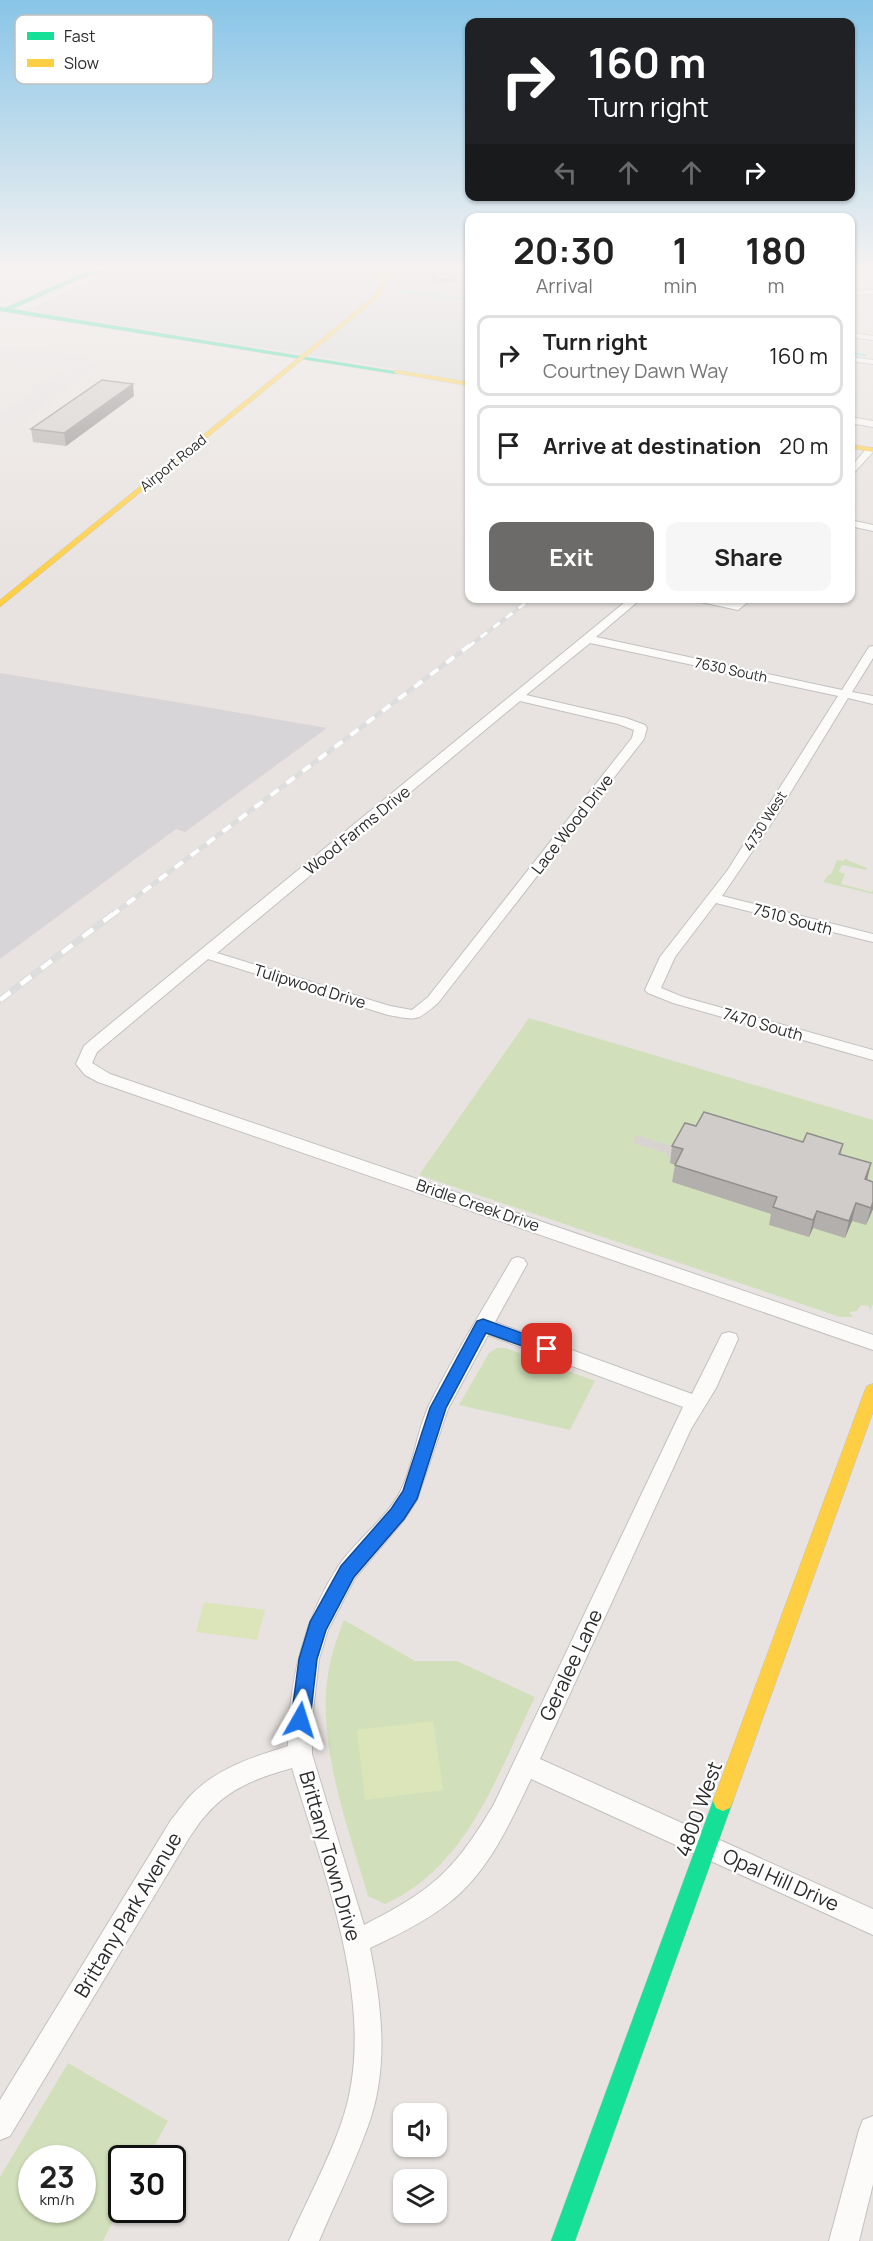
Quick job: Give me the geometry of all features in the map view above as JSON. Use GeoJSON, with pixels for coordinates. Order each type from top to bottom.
{"type":"FeatureCollection","features":[{"type":"Feature","properties":{"kind":"main road","name":"Airport Road"},"geometry":{"type":"LineString","coordinates":[[0,604],[284,372]]}},
{"type":"Feature","properties":{"kind":"main road"},"geometry":{"type":"LineString","coordinates":[[371,372],[465,388]]}},
{"type":"Feature","properties":{"kind":"main road"},"geometry":{"type":"LineString","coordinates":[[385,372],[465,383]]}},
{"type":"Feature","properties":{"kind":"main road"},"geometry":{"type":"LineString","coordinates":[[855,448],[870,453]]}},
{"type":"Feature","properties":{"kind":"main road","name":"4800 West"},"geometry":{"type":"LineString","coordinates":[[563,2241],[873,1390]]}},
{"type":"Feature","properties":{"kind":"street"},"geometry":{"type":"LineString","coordinates":[[855,421],[873,424]]}},
{"type":"Feature","properties":{"kind":"street"},"geometry":{"type":"LineString","coordinates":[[855,469],[870,453]]}},
{"type":"Feature","properties":{"kind":"street"},"geometry":{"type":"LineString","coordinates":[[855,525],[873,528]]}},
{"type":"Feature","properties":{"kind":"street","name":"Wood Farms Drive"},"geometry":{"type":"LineString","coordinates":[[84,1064],[90,1050],[631,603]]}},
{"type":"Feature","properties":{"kind":"street"},"geometry":{"type":"LineString","coordinates":[[715,603],[738,607],[742,603]]}},
{"type":"Feature","properties":{"kind":"street","name":"7630 South"},"geometry":{"type":"LineString","coordinates":[[588,639],[873,700]]}},
{"type":"Feature","properties":{"kind":"street","name":"4730 West"},"geometry":{"type":"LineString","coordinates":[[653,990],[657,974],[680,938],[732,874],[873,649]]}},
{"type":"Feature","properties":{"kind":"street","name":"Lace Wood Drive"},"geometry":{"type":"LineString","coordinates":[[415,1015],[433,1000],[638,739],[641,728],[622,721],[518,697]]}},
{"type":"Feature","properties":{"kind":"street","name":"7510 South"},"geometry":{"type":"LineString","coordinates":[[714,898],[873,938]]}},
{"type":"Feature","properties":{"kind":"street","name":"Tulipwood Drive"},"geometry":{"type":"LineString","coordinates":[[206,954],[388,1010],[415,1015]]}},
{"type":"Feature","properties":{"kind":"street","name":"7470 South"},"geometry":{"type":"LineString","coordinates":[[653,990],[678,1000],[873,1055]]}},
{"type":"Feature","properties":{"kind":"street","name":"Bridle Creek Drive"},"geometry":{"type":"LineString","coordinates":[[84,1064],[104,1078],[719,1288],[873,1344]]}},
{"type":"Feature","properties":{"kind":"street","name":"Brittany Town Drive"},"geometry":{"type":"LineString","coordinates":[[304,2241],[355,2125],[364,2089],[369,2031],[366,1991],[356,1942],[300,1754],[303,1693],[308,1659],[317,1628],[347,1571],[398,1514],[411,1494],[438,1408],[518,1264]]}},
{"type":"Feature","properties":{"kind":"street"},"geometry":{"type":"LineString","coordinates":[[483,1325],[696,1404]]}},
{"type":"Feature","properties":{"kind":"street","name":"Geralee Lane"},"geometry":{"type":"LineString","coordinates":[[356,1942],[413,1914],[452,1884],[478,1853],[503,1812],[683,1425],[709,1383],[729,1339]]}},
{"type":"Feature","properties":{"kind":"street","name":"Brittany Park Avenue"},"geometry":{"type":"LineString","coordinates":[[0,2126],[180,1829],[200,1802],[227,1780],[300,1754]]}},
{"type":"Feature","properties":{"kind":"street","name":"Opal Hill Drive"},"geometry":{"type":"LineString","coordinates":[[524,1764],[873,1922]]}},
{"type":"Feature","properties":{"kind":"street"},"geometry":{"type":"LineString","coordinates":[[844,2241],[873,2130]]}},
{"type":"Feature","properties":{"kind":"shaded area"},"geometry":{"type":"Polygon","coordinates":[[[410,372],[465,372],[465,380],[410,372]]]}},
{"type":"Feature","properties":{"kind":"shaded area"},"geometry":{"type":"Polygon","coordinates":[[[0,673],[327,728],[185,832],[176,829],[0,959],[0,673]]]}},
{"type":"Feature","properties":{"kind":"shaded area"},"geometry":{"type":"Polygon","coordinates":[[[637,1135],[672,1146],[674,1143],[680,1144],[673,1159],[667,1157],[666,1153],[633,1143],[637,1135]]]}},
{"type":"Feature","properties":{"kind":"green space"},"geometry":{"type":"Polygon","coordinates":[[[845,859],[867,868],[866,870],[842,865],[839,872],[845,874],[841,884],[872,892],[873,890],[873,894],[823,882],[831,874],[837,860],[845,859]]]}},
{"type":"Feature","properties":{"kind":"green space"},"geometry":{"type":"Polygon","coordinates":[[[529,1018],[873,1120],[873,1304],[870,1311],[869,1306],[861,1305],[857,1311],[849,1312],[853,1317],[840,1317],[419,1175],[529,1018]]]}},
{"type":"Feature","properties":{"kind":"green space"},"geometry":{"type":"Polygon","coordinates":[[[497,1348],[505,1348],[595,1381],[570,1430],[459,1405],[489,1353],[497,1348]]]}},
{"type":"Feature","properties":{"kind":"green space"},"geometry":{"type":"Polygon","coordinates":[[[204,1602],[265,1610],[257,1640],[196,1632],[204,1602]]]}},
{"type":"Feature","properties":{"kind":"green space"},"geometry":{"type":"Polygon","coordinates":[[[344,1620],[415,1661],[457,1661],[535,1697],[493,1786],[459,1842],[438,1867],[414,1888],[385,1904],[368,1896],[343,1813],[330,1754],[326,1725],[326,1696],[330,1662],[344,1620]]]}},
{"type":"Feature","properties":{"kind":"green space"},"geometry":{"type":"Polygon","coordinates":[[[433,1721],[443,1790],[365,1800],[357,1730],[433,1721]]]}},
{"type":"Feature","properties":{"kind":"green space"},"geometry":{"type":"Polygon","coordinates":[[[68,2063],[168,2121],[155,2145],[108,2145],[108,2223],[112,2223],[103,2241],[0,2241],[0,2177],[18,2147],[18,2223],[96,2223],[96,2145],[19,2145],[68,2063]]]}},
{"type":"Feature","properties":{"kind":"building"},"geometry":{"type":"Polygon","coordinates":[[[102,380],[133,384],[64,433],[31,429],[102,380]]]}},
{"type":"Feature","properties":{"kind":"building"},"geometry":{"type":"Polygon","coordinates":[[[704,1112],[803,1142],[807,1133],[843,1144],[839,1154],[871,1163],[865,1179],[873,1182],[871,1208],[856,1203],[849,1221],[817,1211],[813,1220],[773,1207],[777,1197],[675,1165],[683,1149],[672,1146],[685,1123],[696,1126],[704,1112]]]}},
{"type":"Feature","properties":{"kind":"taxiway"},"geometry":{"type":"LineString","coordinates":[[0,419],[13,417],[46,395],[42,390],[54,388],[78,372]]}},
{"type":"Feature","properties":{"kind":"railway"},"geometry":{"type":"LineString","coordinates":[[468,647],[525,603]]}},
{"type":"Feature","properties":{"kind":"railway"},"geometry":{"type":"LineString","coordinates":[[111,916],[470,645]]}},
{"type":"Feature","properties":{"kind":"railway"},"geometry":{"type":"LineString","coordinates":[[0,1000],[113,914]]}},
{"type":"Feature","properties":{"kind":"traffic: fast"},"geometry":{"type":"LineString","coordinates":[[563,2241],[723,1801]]}},
{"type":"Feature","properties":{"kind":"traffic: slow"},"geometry":{"type":"LineString","coordinates":[[0,604],[285,372]]}},
{"type":"Feature","properties":{"kind":"traffic: slow"},"geometry":{"type":"LineString","coordinates":[[396,372],[465,383]]}},
{"type":"Feature","properties":{"kind":"traffic: slow"},"geometry":{"type":"LineString","coordinates":[[855,447],[873,450]]}},
{"type":"Feature","properties":{"kind":"traffic: slow"},"geometry":{"type":"LineString","coordinates":[[723,1801],[873,1390]]}},
{"type":"Feature","properties":{"kind":"route"},"geometry":{"type":"LineString","coordinates":[[300,1720],[308,1659],[317,1628],[347,1571],[398,1514],[411,1494],[438,1408],[483,1325],[547,1349]]}}]}
